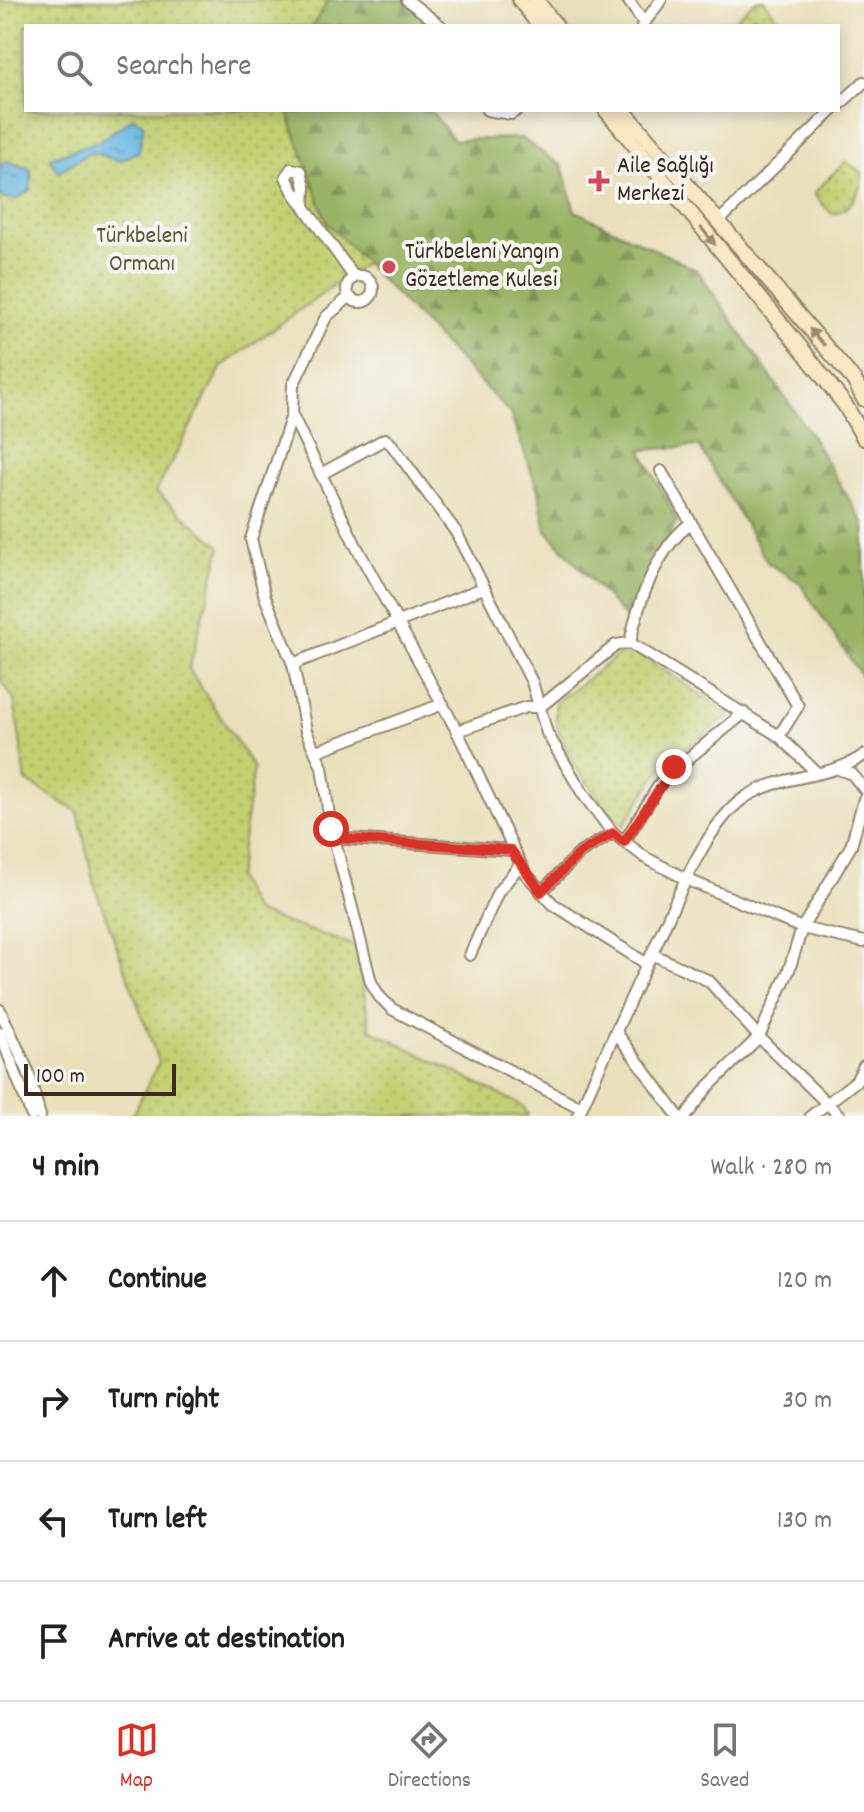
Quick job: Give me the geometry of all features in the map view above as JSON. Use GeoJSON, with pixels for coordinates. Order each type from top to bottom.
{"type":"FeatureCollection","features":[{"type":"Feature","properties":{"kind":"main road"},"geometry":{"type":"LineString","coordinates":[[520,0],[538,24]]}},
{"type":"Feature","properties":{"kind":"main road"},"geometry":{"type":"LineString","coordinates":[[536,0],[554,24]]}},
{"type":"Feature","properties":{"kind":"main road"},"geometry":{"type":"LineString","coordinates":[[608,112],[812,363],[845,405],[864,438]]}},
{"type":"Feature","properties":{"kind":"main road"},"geometry":{"type":"LineString","coordinates":[[625,112],[854,380],[864,399]]}},
{"type":"Feature","properties":{"kind":"street"},"geometry":{"type":"LineString","coordinates":[[407,0],[438,24]]}},
{"type":"Feature","properties":{"kind":"street"},"geometry":{"type":"LineString","coordinates":[[628,0],[642,24]]}},
{"type":"Feature","properties":{"kind":"street"},"geometry":{"type":"LineString","coordinates":[[644,24],[661,0]]}},
{"type":"Feature","properties":{"kind":"street"},"geometry":{"type":"LineString","coordinates":[[840,104],[864,82]]}},
{"type":"Feature","properties":{"kind":"street"},"geometry":{"type":"LineString","coordinates":[[718,222],[831,112]]}},
{"type":"Feature","properties":{"kind":"street"},"geometry":{"type":"LineString","coordinates":[[304,206],[354,277]]}},
{"type":"Feature","properties":{"kind":"street"},"geometry":{"type":"LineString","coordinates":[[349,297],[347,288],[354,277]]}},
{"type":"Feature","properties":{"kind":"street"},"geometry":{"type":"LineString","coordinates":[[349,297],[362,302],[370,298],[374,290],[368,278],[354,277]]}},
{"type":"Feature","properties":{"kind":"street"},"geometry":{"type":"LineString","coordinates":[[349,297],[330,312],[320,327],[293,385],[292,415],[251,539],[265,597],[293,664],[303,722],[317,751],[334,838],[371,982],[385,1003],[580,1112],[686,879],[716,831],[744,799],[791,777],[838,769],[864,755]]}},
{"type":"Feature","properties":{"kind":"street"},"geometry":{"type":"LineString","coordinates":[[292,415],[398,624],[457,731],[511,850],[541,892],[573,918],[650,959],[700,973],[759,1037],[840,1116]]}},
{"type":"Feature","properties":{"kind":"street"},"geometry":{"type":"LineString","coordinates":[[321,474],[385,439],[456,532],[532,682],[547,733],[613,833],[686,879],[802,928],[864,942]]}},
{"type":"Feature","properties":{"kind":"street"},"geometry":{"type":"LineString","coordinates":[[661,471],[798,706],[779,736]]}},
{"type":"Feature","properties":{"kind":"street"},"geometry":{"type":"LineString","coordinates":[[630,643],[637,615],[664,552],[677,534],[691,523]]}},
{"type":"Feature","properties":{"kind":"street"},"geometry":{"type":"LineString","coordinates":[[293,664],[483,588]]}},
{"type":"Feature","properties":{"kind":"street"},"geometry":{"type":"LineString","coordinates":[[457,731],[526,707],[540,707],[616,645],[630,643],[779,736],[816,772]]}},
{"type":"Feature","properties":{"kind":"street"},"geometry":{"type":"LineString","coordinates":[[317,751],[443,704]]}},
{"type":"Feature","properties":{"kind":"street"},"geometry":{"type":"LineString","coordinates":[[624,842],[663,779],[744,713]]}},
{"type":"Feature","properties":{"kind":"street"},"geometry":{"type":"LineString","coordinates":[[838,769],[852,774],[864,789]]}},
{"type":"Feature","properties":{"kind":"street"},"geometry":{"type":"LineString","coordinates":[[686,1116],[707,1088],[759,1037],[789,970],[802,928],[851,846],[864,799]]}},
{"type":"Feature","properties":{"kind":"street"},"geometry":{"type":"LineString","coordinates":[[541,892],[580,853],[613,833]]}},
{"type":"Feature","properties":{"kind":"street"},"geometry":{"type":"LineString","coordinates":[[334,838],[511,850]]}},
{"type":"Feature","properties":{"kind":"street"},"geometry":{"type":"LineString","coordinates":[[470,955],[498,892],[520,865]]}},
{"type":"Feature","properties":{"kind":"street"},"geometry":{"type":"LineString","coordinates":[[0,1010],[28,1071],[40,1116]]}},
{"type":"Feature","properties":{"kind":"street"},"geometry":{"type":"LineString","coordinates":[[616,1032],[678,1116]]}},
{"type":"Feature","properties":{"kind":"street"},"geometry":{"type":"LineString","coordinates":[[0,1033],[32,1116]]}},
{"type":"Feature","properties":{"kind":"street"},"geometry":{"type":"LineString","coordinates":[[811,1116],[860,1081],[864,1066]]}},
{"type":"Feature","properties":{"kind":"green space","name":"Türkbeleni Ormanı"},"geometry":{"type":"Polygon","coordinates":[[[0,0],[415,0],[433,24],[24,24],[24,112],[432,112],[454,140],[521,138],[562,166],[575,211],[697,270],[808,431],[864,524],[864,680],[799,582],[768,563],[699,446],[641,450],[677,520],[628,621],[546,530],[539,493],[510,413],[365,263],[222,366],[156,492],[221,547],[189,669],[254,768],[237,879],[255,912],[356,946],[370,1029],[523,1106],[528,1116],[132,1116],[159,1062],[94,884],[78,812],[26,781],[14,700],[0,678],[0,0]]]}},
{"type":"Feature","properties":{"kind":"green space"},"geometry":{"type":"Polygon","coordinates":[[[329,0],[415,0],[433,24],[313,24],[329,0]]]}},
{"type":"Feature","properties":{"kind":"green space"},"geometry":{"type":"Polygon","coordinates":[[[756,0],[764,0],[782,24],[760,24],[754,16],[744,24],[730,24],[756,0]]]}},
{"type":"Feature","properties":{"kind":"green space"},"geometry":{"type":"Polygon","coordinates":[[[288,112],[432,112],[454,140],[521,138],[562,166],[575,211],[697,270],[808,431],[864,524],[864,680],[799,582],[768,563],[699,446],[641,450],[677,520],[628,621],[546,530],[539,493],[510,413],[327,223],[288,112]]]}},
{"type":"Feature","properties":{"kind":"green space"},"geometry":{"type":"Polygon","coordinates":[[[846,161],[862,173],[860,187],[845,209],[832,214],[815,196],[816,191],[846,161]]]}},
{"type":"Feature","properties":{"kind":"green space"},"geometry":{"type":"Polygon","coordinates":[[[629,647],[730,714],[660,770],[623,826],[588,785],[567,752],[556,718],[556,702],[629,647]]]}},
{"type":"Feature","properties":{"kind":"water"},"geometry":{"type":"Polygon","coordinates":[[[133,118],[144,124],[139,151],[120,161],[91,152],[58,172],[50,158],[99,141],[133,118]]]}},
{"type":"Feature","properties":{"kind":"water"},"geometry":{"type":"Polygon","coordinates":[[[6,161],[31,169],[31,190],[16,199],[4,199],[0,194],[0,166],[6,161]]]}},
{"type":"Feature","properties":{"kind":"place","name":"Aile Sağlığı Merkezi"},"geometry":{"type":"Point","coordinates":[599,181]}},
{"type":"Feature","properties":{"kind":"place","name":"Türkbeleni Yangın Gözetleme Kulesi"},"geometry":{"type":"Point","coordinates":[389,267]}},
{"type":"Feature","properties":{"kind":"route"},"geometry":{"type":"LineString","coordinates":[[331,829],[334,838],[511,850],[541,892],[590,846],[613,833],[624,842],[663,779],[674,767]]}}]}
